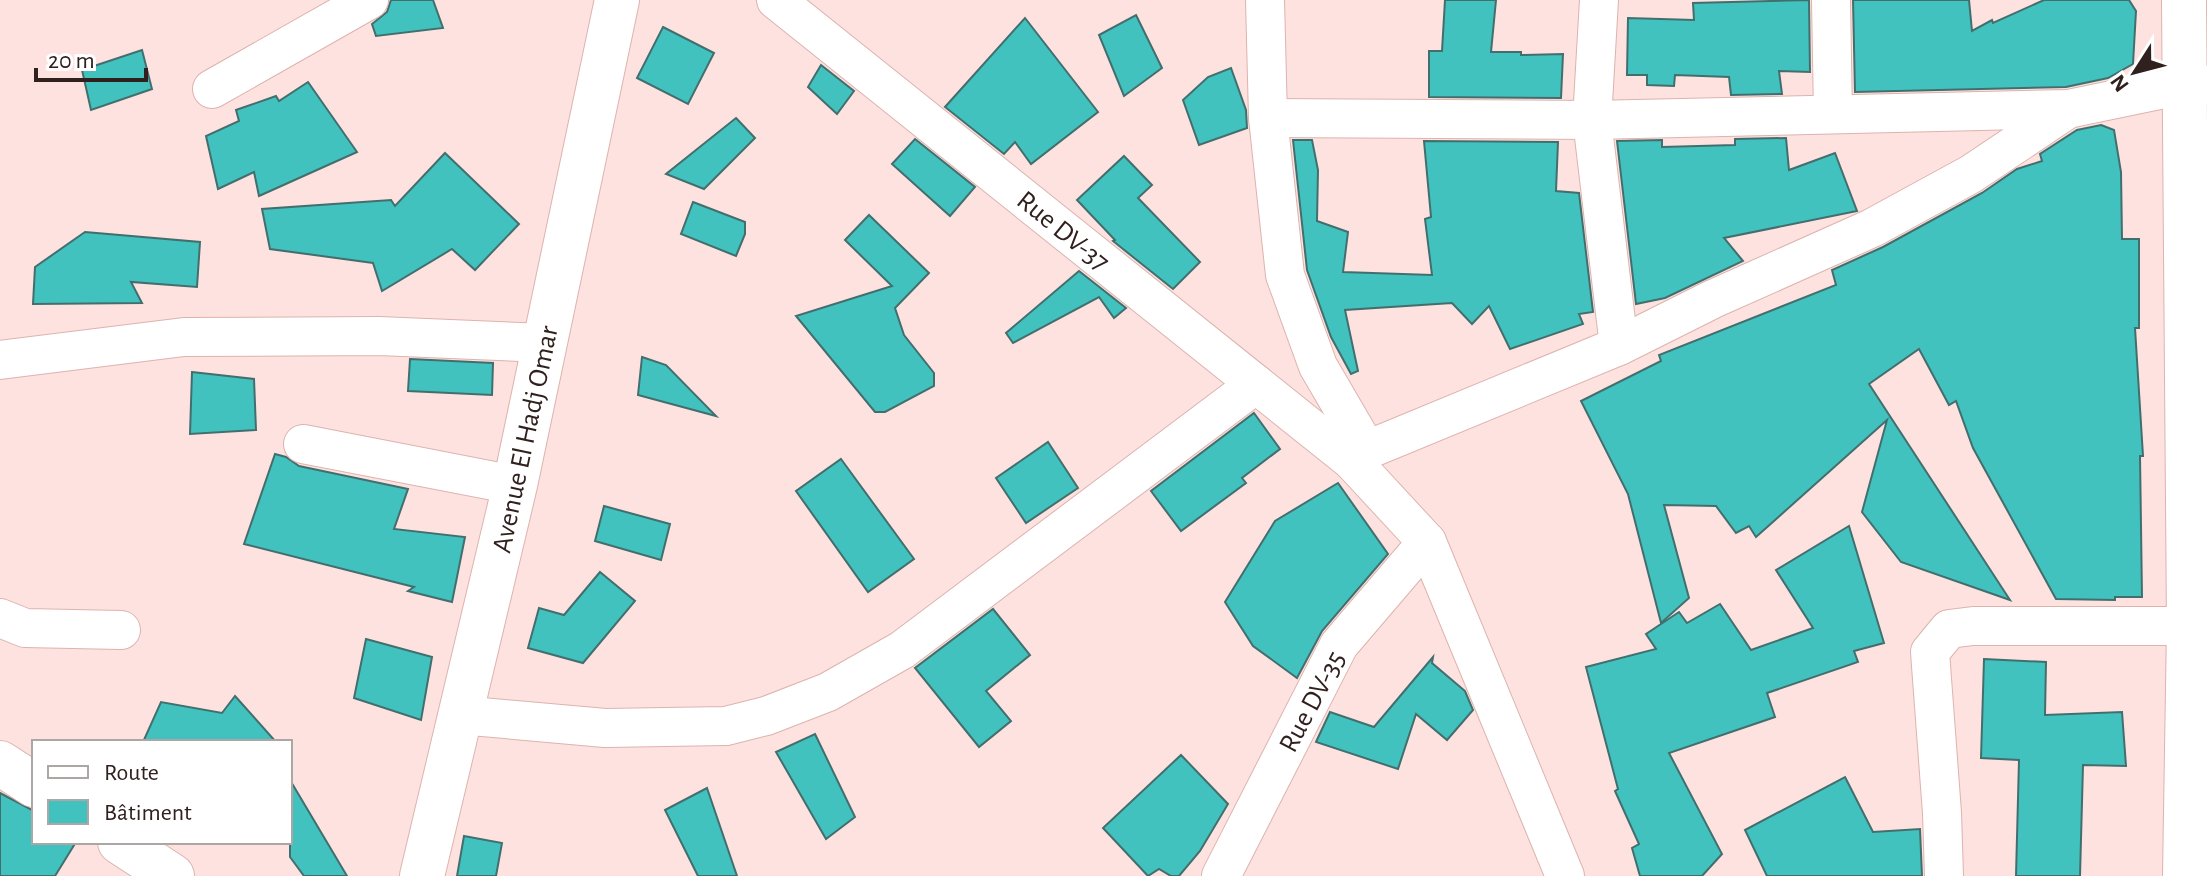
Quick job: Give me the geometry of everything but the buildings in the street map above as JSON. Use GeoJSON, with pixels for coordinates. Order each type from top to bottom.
{"type":"FeatureCollection","features":[{"type":"Feature","properties":{"kind":"main road","name":"Avenue El Hadj Omar"},"geometry":{"type":"LineString","coordinates":[[422,876],[515,485],[617,0]]}},
{"type":"Feature","properties":{"kind":"main road"},"geometry":{"type":"LineString","coordinates":[[2184,0],[2196,85],[2198,626],[2185,876]]}},
{"type":"Feature","properties":{"kind":"main road"},"geometry":{"type":"LineString","coordinates":[[0,763],[32,784]]}},
{"type":"Feature","properties":{"kind":"main road"},"geometry":{"type":"LineString","coordinates":[[123,844],[172,876]]}},
{"type":"Feature","properties":{"kind":"street"},"geometry":{"type":"LineString","coordinates":[[212,89],[369,0]]}},
{"type":"Feature","properties":{"kind":"street","name":"Rue DV-37"},"geometry":{"type":"LineString","coordinates":[[776,0],[1256,384],[1359,456]]}},
{"type":"Feature","properties":{"kind":"street"},"geometry":{"type":"LineString","coordinates":[[1265,0],[1268,118],[1285,275],[1318,366],[1359,456],[1427,542],[1565,876]]}},
{"type":"Feature","properties":{"kind":"street"},"geometry":{"type":"LineString","coordinates":[[1599,0],[1592,120],[1619,346]]}},
{"type":"Feature","properties":{"kind":"street"},"geometry":{"type":"LineString","coordinates":[[1831,0],[1833,114]]}},
{"type":"Feature","properties":{"kind":"street"},"geometry":{"type":"LineString","coordinates":[[1268,118],[1592,120],[2068,109],[2196,85]]}},
{"type":"Feature","properties":{"kind":"street"},"geometry":{"type":"LineString","coordinates":[[1359,456],[1619,346],[1713,299],[1872,228],[1971,174],[2068,109]]}},
{"type":"Feature","properties":{"kind":"street"},"geometry":{"type":"LineString","coordinates":[[0,360],[184,337],[379,336],[545,343]]}},
{"type":"Feature","properties":{"kind":"street"},"geometry":{"type":"LineString","coordinates":[[460,715],[605,728],[726,726],[766,716],[828,692],[902,650],[1256,384]]}},
{"type":"Feature","properties":{"kind":"street"},"geometry":{"type":"LineString","coordinates":[[303,444],[515,485]]}},
{"type":"Feature","properties":{"kind":"street","name":"Rue DV-35"},"geometry":{"type":"LineString","coordinates":[[1221,876],[1339,645],[1427,542]]}},
{"type":"Feature","properties":{"kind":"street"},"geometry":{"type":"LineString","coordinates":[[0,618],[25,628],[121,630]]}},
{"type":"Feature","properties":{"kind":"street"},"geometry":{"type":"LineString","coordinates":[[1944,876],[1930,652],[1949,629],[1973,626],[2198,626]]}}]}
